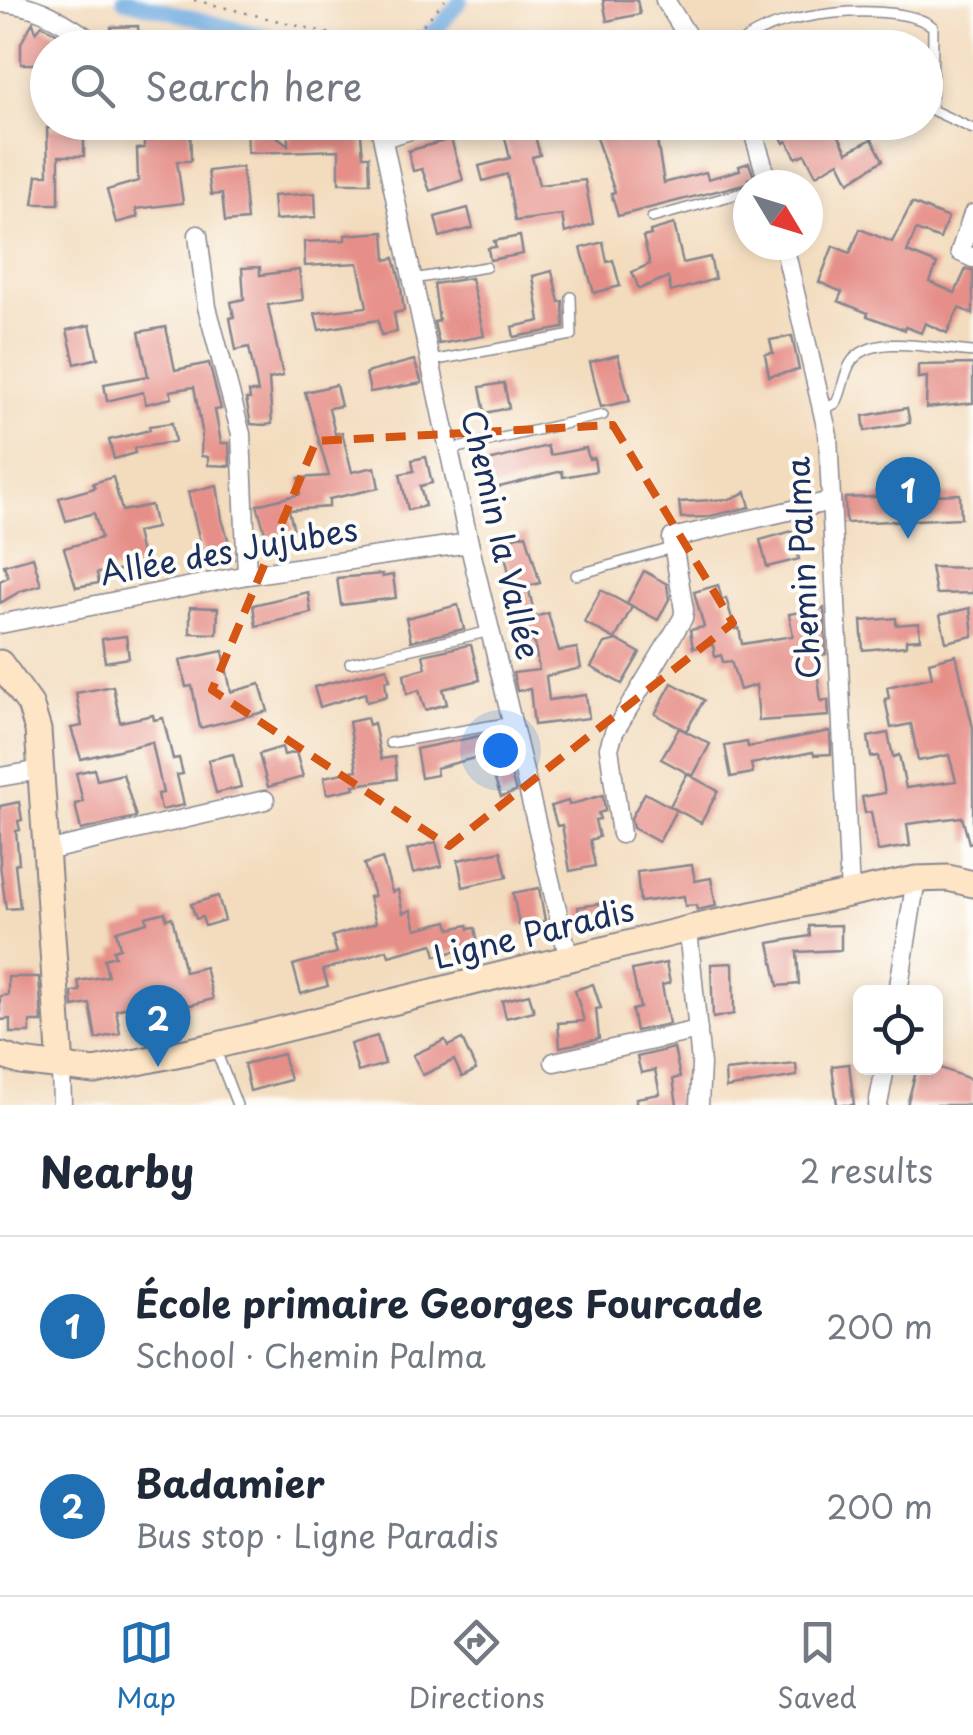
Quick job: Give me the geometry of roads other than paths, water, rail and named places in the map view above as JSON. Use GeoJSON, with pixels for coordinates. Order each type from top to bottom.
{"type":"FeatureCollection","features":[{"type":"Feature","properties":{"kind":"main road"},"geometry":{"type":"LineString","coordinates":[[5,678],[30,704],[38,730],[61,1062]]}},
{"type":"Feature","properties":{"kind":"main road","name":"Ligne Paradis"},"geometry":{"type":"LineString","coordinates":[[0,1053],[21,1062],[61,1062],[95,1070],[214,1046],[688,929],[916,879],[948,878],[973,884]]}},
{"type":"Feature","properties":{"kind":"street"},"geometry":{"type":"LineString","coordinates":[[665,0],[684,30]]}},
{"type":"Feature","properties":{"kind":"street"},"geometry":{"type":"LineString","coordinates":[[0,3],[41,9],[75,30]]}},
{"type":"Feature","properties":{"kind":"street","name":"Chemin la Vallée"},"geometry":{"type":"LineString","coordinates":[[383,140],[410,279],[490,632],[569,958]]}},
{"type":"Feature","properties":{"kind":"street"},"geometry":{"type":"LineString","coordinates":[[755,140],[764,170]]}},
{"type":"Feature","properties":{"kind":"street"},"geometry":{"type":"LineString","coordinates":[[973,214],[960,252],[973,258]]}},
{"type":"Feature","properties":{"kind":"street"},"geometry":{"type":"LineString","coordinates":[[198,235],[207,307],[241,434],[247,575]]}},
{"type":"Feature","properties":{"kind":"street","name":"Chemin Palma"},"geometry":{"type":"LineString","coordinates":[[788,260],[823,410],[850,894]]}},
{"type":"Feature","properties":{"kind":"street"},"geometry":{"type":"LineString","coordinates":[[621,834],[609,748],[614,732],[683,618],[672,538],[831,501]]}},
{"type":"Feature","properties":{"kind":"street","name":"Allée des Jujubes"},"geometry":{"type":"LineString","coordinates":[[0,624],[247,575],[470,543]]}},
{"type":"Feature","properties":{"kind":"street"},"geometry":{"type":"LineString","coordinates":[[0,778],[41,770]]}},
{"type":"Feature","properties":{"kind":"street"},"geometry":{"type":"LineString","coordinates":[[46,852],[265,800]]}},
{"type":"Feature","properties":{"kind":"street"},"geometry":{"type":"LineString","coordinates":[[899,985],[916,879]]}},
{"type":"Feature","properties":{"kind":"street"},"geometry":{"type":"LineString","coordinates":[[688,929],[698,1030],[699,1105]]}},
{"type":"Feature","properties":{"kind":"street"},"geometry":{"type":"LineString","coordinates":[[554,1062],[698,1030]]}},
{"type":"Feature","properties":{"kind":"street"},"geometry":{"type":"LineString","coordinates":[[61,1062],[62,1105]]}},
{"type":"Feature","properties":{"kind":"street"},"geometry":{"type":"LineString","coordinates":[[878,1105],[884,1075]]}},
{"type":"Feature","properties":{"kind":"lane"},"geometry":{"type":"LineString","coordinates":[[762,30],[839,2],[902,5],[926,17],[933,30]]}},
{"type":"Feature","properties":{"kind":"lane"},"geometry":{"type":"LineString","coordinates":[[943,115],[973,129]]}},
{"type":"Feature","properties":{"kind":"lane"},"geometry":{"type":"LineString","coordinates":[[652,218],[733,195]]}},
{"type":"Feature","properties":{"kind":"lane"},"geometry":{"type":"LineString","coordinates":[[410,279],[486,268]]}},
{"type":"Feature","properties":{"kind":"lane"},"geometry":{"type":"LineString","coordinates":[[429,361],[572,334],[571,297]]}},
{"type":"Feature","properties":{"kind":"lane"},"geometry":{"type":"LineString","coordinates":[[823,410],[836,403],[848,366],[866,348],[886,344],[973,352]]}},
{"type":"Feature","properties":{"kind":"lane"},"geometry":{"type":"LineString","coordinates":[[449,450],[602,415]]}},
{"type":"Feature","properties":{"kind":"lane"},"geometry":{"type":"LineString","coordinates":[[576,575],[672,548]]}},
{"type":"Feature","properties":{"kind":"lane"},"geometry":{"type":"LineString","coordinates":[[350,663],[490,632]]}},
{"type":"Feature","properties":{"kind":"lane"},"geometry":{"type":"LineString","coordinates":[[390,744],[512,722]]}},
{"type":"Feature","properties":{"kind":"lane"},"geometry":{"type":"LineString","coordinates":[[214,1046],[237,1105]]}},
{"type":"Feature","properties":{"kind":"waterway"},"geometry":{"type":"LineString","coordinates":[[124,0],[241,30]]}},
{"type":"Feature","properties":{"kind":"waterway"},"geometry":{"type":"LineString","coordinates":[[435,30],[461,0]]}},
{"type":"Feature","properties":{"kind":"place","name":"École primaire Georges Fourcade"},"geometry":{"type":"Point","coordinates":[908,539]}},
{"type":"Feature","properties":{"kind":"place","name":"Badamier"},"geometry":{"type":"Point","coordinates":[158,1067]}}]}
